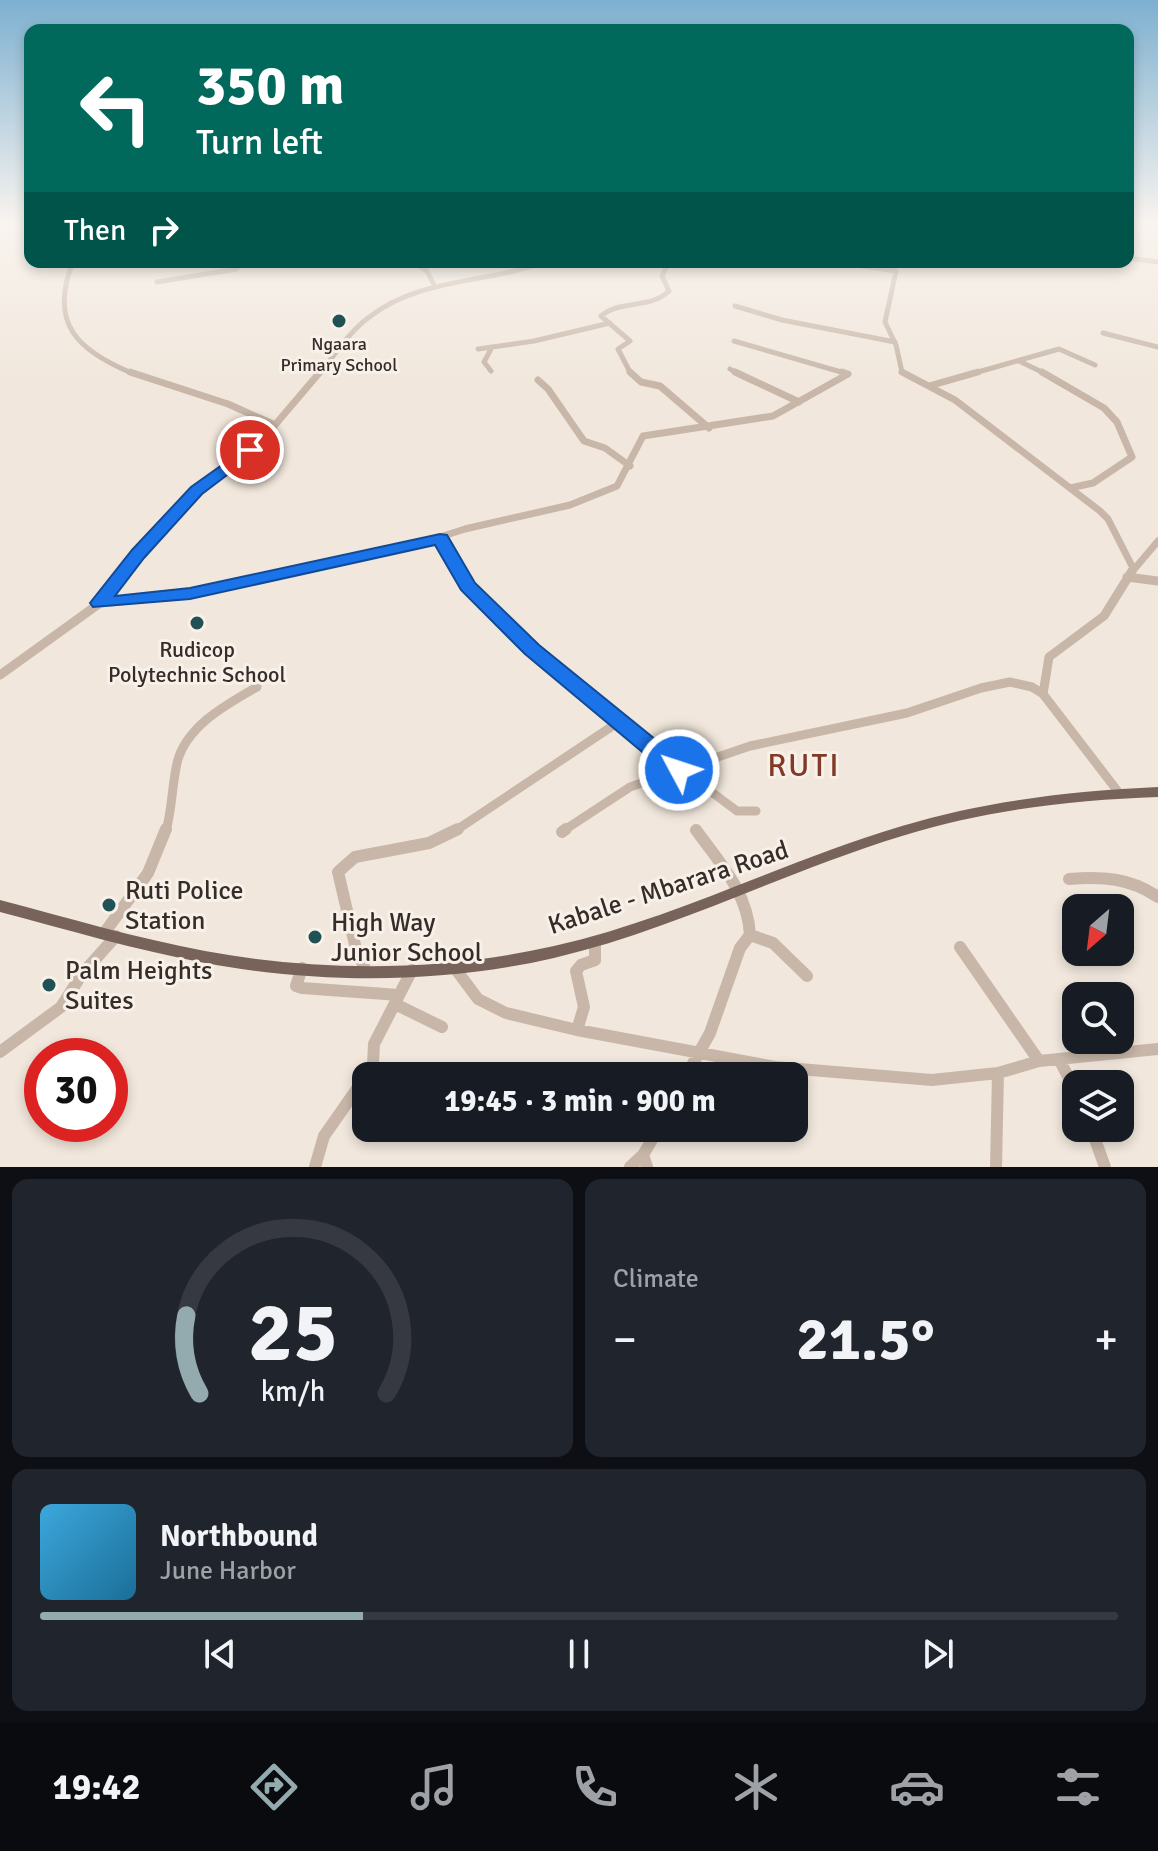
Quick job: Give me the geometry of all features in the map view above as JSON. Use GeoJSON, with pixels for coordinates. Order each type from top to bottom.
{"type":"FeatureCollection","features":[{"type":"Feature","properties":{"kind":"main road","name":"Kabale - Mbarara Road"},"geometry":{"type":"LineString","coordinates":[[0,906],[235,962],[366,971],[454,967],[540,955],[595,942],[741,893],[866,842],[932,822],[1016,805],[1119,793],[1158,792]]}},
{"type":"Feature","properties":{"kind":"street"},"geometry":{"type":"LineString","coordinates":[[70,275],[62,307],[74,332],[98,357],[149,380],[230,405],[275,425]]}},
{"type":"Feature","properties":{"kind":"street"},"geometry":{"type":"LineString","coordinates":[[157,282],[197,275]]}},
{"type":"Feature","properties":{"kind":"street"},"geometry":{"type":"LineString","coordinates":[[429,275],[434,285]]}},
{"type":"Feature","properties":{"kind":"street"},"geometry":{"type":"LineString","coordinates":[[0,675],[100,603],[138,554],[196,490],[250,450],[275,425],[367,318],[406,296],[434,285],[487,275]]}},
{"type":"Feature","properties":{"kind":"street"},"geometry":{"type":"LineString","coordinates":[[662,275],[669,294],[656,302],[604,311],[601,316],[630,341],[618,349],[631,374],[641,382],[660,386],[709,428]]}},
{"type":"Feature","properties":{"kind":"street"},"geometry":{"type":"LineString","coordinates":[[894,275],[885,322],[895,342],[902,372],[955,400],[1062,479],[1108,519],[1132,566]]}},
{"type":"Feature","properties":{"kind":"street"},"geometry":{"type":"LineString","coordinates":[[735,306],[782,320],[895,342]]}},
{"type":"Feature","properties":{"kind":"street"},"geometry":{"type":"LineString","coordinates":[[478,349],[491,349],[610,323]]}},
{"type":"Feature","properties":{"kind":"street"},"geometry":{"type":"LineString","coordinates":[[1103,333],[1158,347]]}},
{"type":"Feature","properties":{"kind":"street"},"geometry":{"type":"LineString","coordinates":[[100,603],[190,594],[440,539],[465,529],[596,496],[617,486],[643,436],[760,419],[799,402],[848,373],[734,341]]}},
{"type":"Feature","properties":{"kind":"street"},"geometry":{"type":"LineString","coordinates":[[491,349],[484,362],[491,371]]}},
{"type":"Feature","properties":{"kind":"street"},"geometry":{"type":"LineString","coordinates":[[928,386],[1059,349],[1095,365]]}},
{"type":"Feature","properties":{"kind":"street"},"geometry":{"type":"LineString","coordinates":[[1019,361],[1102,406],[1129,438],[1128,453],[1132,457],[1093,483],[1069,488]]}},
{"type":"Feature","properties":{"kind":"street"},"geometry":{"type":"LineString","coordinates":[[730,369],[799,402]]}},
{"type":"Feature","properties":{"kind":"street"},"geometry":{"type":"LineString","coordinates":[[538,380],[548,389],[584,441],[605,448],[630,466]]}},
{"type":"Feature","properties":{"kind":"street"},"geometry":{"type":"LineString","coordinates":[[440,539],[468,586],[532,650],[737,811],[756,811]]}},
{"type":"Feature","properties":{"kind":"street"},"geometry":{"type":"LineString","coordinates":[[1043,694],[1049,658],[1103,616],[1132,566],[1158,541]]}},
{"type":"Feature","properties":{"kind":"street"},"geometry":{"type":"LineString","coordinates":[[1127,577],[1158,581]]}},
{"type":"Feature","properties":{"kind":"street"},"geometry":{"type":"LineString","coordinates":[[562,832],[630,787],[750,746],[938,705],[981,688],[1010,682],[1032,687],[1043,694],[1119,793]]}},
{"type":"Feature","properties":{"kind":"street"},"geometry":{"type":"LineString","coordinates":[[0,1052],[61,1007],[138,890],[159,850],[170,813],[177,763],[184,746],[201,725],[223,707],[257,687]]}},
{"type":"Feature","properties":{"kind":"street"},"geometry":{"type":"LineString","coordinates":[[366,971],[356,949],[338,872],[340,866],[361,854],[422,846],[457,831],[592,736],[620,721]]}},
{"type":"Feature","properties":{"kind":"street"},"geometry":{"type":"LineString","coordinates":[[693,1062],[725,996],[740,948],[750,935],[749,914],[741,893],[696,830]]}},
{"type":"Feature","properties":{"kind":"street"},"geometry":{"type":"LineString","coordinates":[[1069,879],[1125,878],[1158,897]]}},
{"type":"Feature","properties":{"kind":"street"},"geometry":{"type":"LineString","coordinates":[[750,935],[773,943],[807,976]]}},
{"type":"Feature","properties":{"kind":"street"},"geometry":{"type":"LineString","coordinates":[[577,1030],[584,1007],[576,971],[581,965],[595,960],[595,942]]}},
{"type":"Feature","properties":{"kind":"street"},"geometry":{"type":"LineString","coordinates":[[960,947],[1039,1061]]}},
{"type":"Feature","properties":{"kind":"street"},"geometry":{"type":"LineString","coordinates":[[454,967],[478,999],[506,1013],[577,1030],[775,1067],[932,1080],[998,1073],[1039,1061],[1158,1049]]}},
{"type":"Feature","properties":{"kind":"street"},"geometry":{"type":"LineString","coordinates":[[302,968],[296,986],[303,991],[349,990],[397,999],[442,1027]]}},
{"type":"Feature","properties":{"kind":"street"},"geometry":{"type":"LineString","coordinates":[[373,1062],[374,1044],[412,970]]}},
{"type":"Feature","properties":{"kind":"street"},"geometry":{"type":"LineString","coordinates":[[1059,1059],[1065,1070]]}},
{"type":"Feature","properties":{"kind":"street"},"geometry":{"type":"LineString","coordinates":[[996,1167],[998,1073]]}},
{"type":"Feature","properties":{"kind":"street"},"geometry":{"type":"LineString","coordinates":[[315,1167],[324,1136],[352,1096]]}},
{"type":"Feature","properties":{"kind":"street"},"geometry":{"type":"LineString","coordinates":[[630,1167],[645,1161],[653,1142]]}},
{"type":"Feature","properties":{"kind":"street"},"geometry":{"type":"LineString","coordinates":[[1096,1142],[1105,1167]]}},
{"type":"Feature","properties":{"kind":"place","name":"Ngaara Primary School"},"geometry":{"type":"Point","coordinates":[339,321]}},
{"type":"Feature","properties":{"kind":"place","name":"Rudicop Polytechnic School"},"geometry":{"type":"Point","coordinates":[197,623]}},
{"type":"Feature","properties":{"kind":"place","name":"Ruti Police Station"},"geometry":{"type":"Point","coordinates":[109,905]}},
{"type":"Feature","properties":{"kind":"place","name":"High Way Junior School"},"geometry":{"type":"Point","coordinates":[315,937]}},
{"type":"Feature","properties":{"kind":"place","name":"Palm Heights Suites"},"geometry":{"type":"Point","coordinates":[49,985]}},
{"type":"Feature","properties":{"kind":"district","name":"RUTI"},"geometry":{"type":"Point","coordinates":[804,765]}},
{"type":"Feature","properties":{"kind":"route"},"geometry":{"type":"LineString","coordinates":[[250,450],[196,490],[138,554],[100,603],[190,594],[440,539],[468,586],[532,650],[679,770]]}}]}
